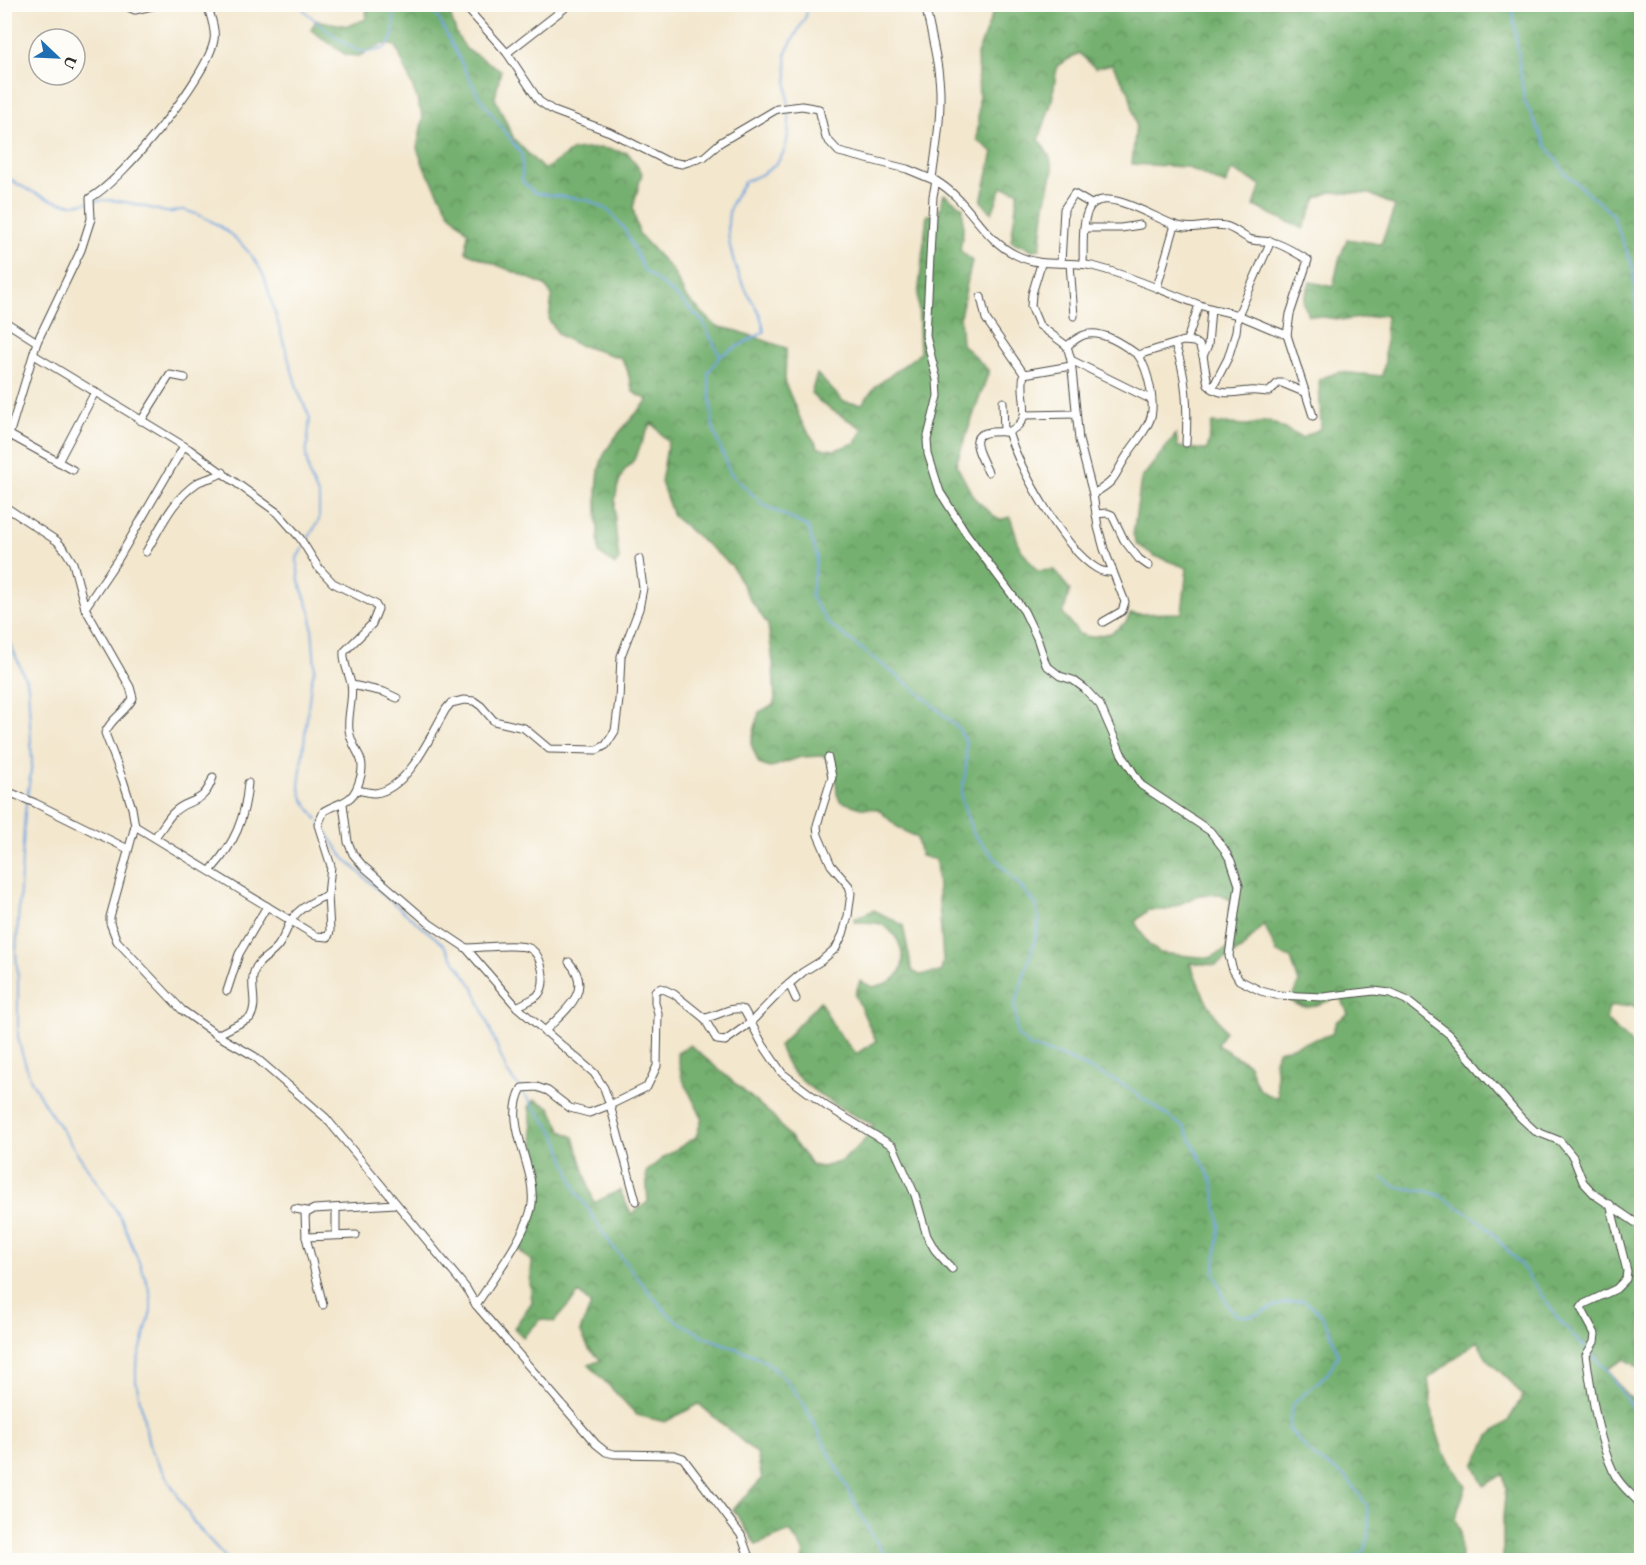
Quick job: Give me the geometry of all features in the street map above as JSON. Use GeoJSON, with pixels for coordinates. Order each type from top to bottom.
{"type":"FeatureCollection","features":[{"type":"Feature","properties":{"kind":"street"},"geometry":{"type":"LineString","coordinates":[[121,4],[135,10],[160,4]]}},
{"type":"Feature","properties":{"kind":"street"},"geometry":{"type":"LineString","coordinates":[[4,452],[37,342],[81,250],[91,219],[90,198],[112,182],[168,117],[198,77],[210,54],[214,38],[207,4]]}},
{"type":"Feature","properties":{"kind":"street"},"geometry":{"type":"LineString","coordinates":[[463,4],[507,52],[539,101],[554,111],[610,132],[674,163],[688,163],[704,157],[728,138],[762,117],[783,108],[802,106],[819,109],[826,138],[839,152],[907,169],[934,179],[963,201],[995,243],[1015,255],[1041,264],[1083,264],[1157,287],[1211,309],[1238,315],[1287,334]]}},
{"type":"Feature","properties":{"kind":"street"},"geometry":{"type":"LineString","coordinates":[[507,52],[570,4]]}},
{"type":"Feature","properties":{"kind":"street"},"geometry":{"type":"LineString","coordinates":[[925,4],[938,70],[940,98],[927,336],[937,380],[938,396],[927,440],[928,454],[940,492],[966,532],[1024,611],[1037,638],[1046,665],[1060,676],[1073,680],[1084,688],[1100,705],[1121,753],[1140,785],[1210,831],[1224,849],[1234,868],[1239,885],[1229,956],[1239,980],[1261,991],[1276,995],[1323,997],[1374,991],[1390,993],[1406,1000],[1449,1034],[1521,1118],[1535,1131],[1560,1141],[1573,1157],[1582,1182],[1595,1195],[1641,1227]]}},
{"type":"Feature","properties":{"kind":"street"},"geometry":{"type":"LineString","coordinates":[[1061,263],[1065,207],[1074,194],[1091,204]]}},
{"type":"Feature","properties":{"kind":"street"},"geometry":{"type":"LineString","coordinates":[[1083,264],[1087,211],[1091,204],[1104,199],[1116,201],[1175,225],[1198,229],[1226,226],[1254,241],[1271,241],[1308,260],[1290,314],[1287,334],[1313,416]]}},
{"type":"Feature","properties":{"kind":"street"},"geometry":{"type":"LineString","coordinates":[[1084,228],[1121,228],[1140,225]]}},
{"type":"Feature","properties":{"kind":"street"},"geometry":{"type":"LineString","coordinates":[[1157,287],[1175,225]]}},
{"type":"Feature","properties":{"kind":"street"},"geometry":{"type":"LineString","coordinates":[[1212,389],[1232,348],[1238,315],[1271,241]]}},
{"type":"Feature","properties":{"kind":"street"},"geometry":{"type":"LineString","coordinates":[[1041,264],[1032,294],[1031,306],[1039,325],[1067,346],[1082,457],[1093,494],[1104,549],[1125,605],[1122,611],[1103,622]]}},
{"type":"Feature","properties":{"kind":"street"},"geometry":{"type":"LineString","coordinates":[[1070,264],[1074,316]]}},
{"type":"Feature","properties":{"kind":"street"},"geometry":{"type":"LineString","coordinates":[[981,297],[986,319],[1024,374],[1022,389],[1025,415],[1019,427],[1006,432],[983,432],[978,436],[976,442],[978,452],[988,472]]}},
{"type":"Feature","properties":{"kind":"street"},"geometry":{"type":"LineString","coordinates":[[1187,340],[1200,305]]}},
{"type":"Feature","properties":{"kind":"street"},"geometry":{"type":"LineString","coordinates":[[1203,356],[1208,345],[1211,309]]}},
{"type":"Feature","properties":{"kind":"street"},"geometry":{"type":"LineString","coordinates":[[4,321],[37,342]]}},
{"type":"Feature","properties":{"kind":"street"},"geometry":{"type":"LineString","coordinates":[[1067,346],[1083,335],[1102,335],[1122,344],[1138,355],[1148,374],[1152,409],[1148,425],[1125,457],[1114,480],[1093,494]]}},
{"type":"Feature","properties":{"kind":"street"},"geometry":{"type":"LineString","coordinates":[[1138,355],[1187,340],[1199,345],[1206,379],[1212,389],[1226,394],[1248,391],[1269,392],[1281,383],[1306,393]]}},
{"type":"Feature","properties":{"kind":"street"},"geometry":{"type":"LineString","coordinates":[[1175,345],[1185,382],[1188,416],[1186,443]]}},
{"type":"Feature","properties":{"kind":"street"},"geometry":{"type":"LineString","coordinates":[[34,355],[223,472],[278,513],[300,538],[318,567],[333,582],[375,604],[378,609],[372,624],[344,652],[343,659],[352,685],[349,728],[352,745],[362,766],[357,790],[343,804],[324,811],[318,825],[331,866],[328,937],[316,936],[211,870],[135,826]]}},
{"type":"Feature","properties":{"kind":"street"},"geometry":{"type":"LineString","coordinates":[[1024,374],[1071,363],[1150,399]]}},
{"type":"Feature","properties":{"kind":"street"},"geometry":{"type":"LineString","coordinates":[[141,421],[170,375],[185,378]]}},
{"type":"Feature","properties":{"kind":"street"},"geometry":{"type":"LineString","coordinates":[[58,462],[95,392]]}},
{"type":"Feature","properties":{"kind":"street"},"geometry":{"type":"LineString","coordinates":[[1003,402],[1006,432],[1016,456],[1045,507],[1083,558],[1097,569],[1113,572]]}},
{"type":"Feature","properties":{"kind":"street"},"geometry":{"type":"LineString","coordinates":[[1025,415],[1076,414]]}},
{"type":"Feature","properties":{"kind":"street"},"geometry":{"type":"LineString","coordinates":[[7,439],[73,470]]}},
{"type":"Feature","properties":{"kind":"street"},"geometry":{"type":"LineString","coordinates":[[84,608],[120,556],[184,446]]}},
{"type":"Feature","properties":{"kind":"street"},"geometry":{"type":"LineString","coordinates":[[146,552],[171,508],[181,496],[204,479],[214,478],[223,472]]}},
{"type":"Feature","properties":{"kind":"street"},"geometry":{"type":"LineString","coordinates":[[4,506],[57,541],[65,550],[73,563],[84,608],[130,687],[133,698],[129,706],[108,725],[105,733],[123,780],[135,826],[110,917],[117,941],[182,1010],[217,1035],[254,1056],[326,1118],[466,1288],[476,1305],[601,1449],[614,1454],[674,1455],[682,1458],[741,1535],[750,1560]]}},
{"type":"Feature","properties":{"kind":"street"},"geometry":{"type":"LineString","coordinates":[[1096,514],[1112,515],[1124,540],[1139,560],[1149,566]]}},
{"type":"Feature","properties":{"kind":"street"},"geometry":{"type":"LineString","coordinates":[[357,790],[375,793],[389,788],[402,778],[416,762],[446,709],[451,703],[464,700],[474,701],[482,706],[494,721],[524,728],[549,749],[597,750],[606,746],[615,731],[621,656],[639,609],[643,588],[639,559]]}},
{"type":"Feature","properties":{"kind":"street"},"geometry":{"type":"LineString","coordinates":[[352,685],[384,692],[397,698]]}},
{"type":"Feature","properties":{"kind":"street"},"geometry":{"type":"LineString","coordinates":[[476,1305],[512,1248],[528,1218],[532,1203],[514,1107],[522,1088],[537,1087],[548,1091],[570,1108],[578,1111],[589,1113],[610,1105],[647,1087],[654,1075],[657,1066],[658,1013],[655,991],[661,988],[667,990],[704,1018],[717,1040],[721,1042],[750,1023],[789,984],[836,948],[848,916],[851,893],[849,886],[831,865],[818,835],[817,825],[832,777],[828,758]]}},
{"type":"Feature","properties":{"kind":"street"},"geometry":{"type":"LineString","coordinates":[[155,837],[173,813],[199,800],[207,793],[213,777]]}},
{"type":"Feature","properties":{"kind":"street"},"geometry":{"type":"LineString","coordinates":[[211,870],[227,852],[235,837],[246,805],[249,783]]}},
{"type":"Feature","properties":{"kind":"street"},"geometry":{"type":"LineString","coordinates":[[4,790],[128,849]]}},
{"type":"Feature","properties":{"kind":"street"},"geometry":{"type":"LineString","coordinates":[[343,804],[348,842],[353,854],[363,866],[430,924],[466,948],[517,1006],[544,1032],[594,1073],[604,1088],[610,1105],[636,1201]]}},
{"type":"Feature","properties":{"kind":"street"},"geometry":{"type":"LineString","coordinates":[[217,1035],[250,1018],[255,1002],[253,977],[256,968],[262,959],[277,948],[291,920],[311,904],[328,895]]}},
{"type":"Feature","properties":{"kind":"street"},"geometry":{"type":"LineString","coordinates":[[226,991],[238,954],[267,906]]}},
{"type":"Feature","properties":{"kind":"street"},"geometry":{"type":"LineString","coordinates":[[466,948],[519,946],[530,948],[538,956],[543,973],[542,986],[538,994],[517,1006]]}},
{"type":"Feature","properties":{"kind":"street"},"geometry":{"type":"LineString","coordinates":[[544,1032],[577,997],[579,980],[576,970],[569,962]]}},
{"type":"Feature","properties":{"kind":"street"},"geometry":{"type":"LineString","coordinates":[[789,984],[796,999]]}},
{"type":"Feature","properties":{"kind":"street"},"geometry":{"type":"LineString","coordinates":[[704,1018],[714,1018],[738,1008],[744,1010],[782,1073],[826,1106],[893,1146],[915,1195],[927,1236],[935,1250],[952,1269]]}},
{"type":"Feature","properties":{"kind":"street"},"geometry":{"type":"LineString","coordinates":[[295,1209],[307,1211],[396,1204]]}},
{"type":"Feature","properties":{"kind":"street"},"geometry":{"type":"LineString","coordinates":[[1610,1204],[1627,1271],[1626,1279],[1623,1285],[1584,1304],[1581,1308],[1595,1334],[1594,1342],[1587,1352],[1594,1400],[1607,1455],[1615,1476],[1641,1506]]}},
{"type":"Feature","properties":{"kind":"street"},"geometry":{"type":"LineString","coordinates":[[336,1208],[336,1235]]}},
{"type":"Feature","properties":{"kind":"street"},"geometry":{"type":"LineString","coordinates":[[307,1211],[306,1238],[323,1305]]}},
{"type":"Feature","properties":{"kind":"street"},"geometry":{"type":"LineString","coordinates":[[306,1238],[356,1235]]}},
{"type":"Feature","properties":{"kind":"green space"},"geometry":{"type":"Polygon","coordinates":[[[367,5],[447,5],[457,35],[466,49],[501,70],[495,98],[514,139],[544,170],[573,150],[602,148],[628,153],[642,173],[633,208],[639,234],[672,270],[686,297],[716,326],[738,331],[786,348],[785,383],[802,423],[819,448],[835,450],[855,443],[863,429],[829,408],[811,393],[817,374],[844,402],[862,404],[876,386],[920,353],[918,297],[927,215],[938,215],[944,194],[963,208],[960,250],[972,261],[960,316],[962,344],[989,371],[956,464],[974,498],[999,520],[1010,517],[1020,548],[1037,571],[1054,570],[1070,590],[1063,614],[1079,634],[1090,637],[1111,633],[1126,622],[1130,614],[1182,613],[1187,568],[1155,556],[1137,544],[1133,535],[1141,479],[1176,434],[1178,447],[1207,450],[1212,423],[1247,425],[1269,421],[1303,438],[1321,428],[1319,379],[1339,372],[1382,376],[1385,361],[1386,315],[1345,320],[1309,315],[1303,303],[1310,282],[1333,287],[1347,239],[1381,244],[1395,206],[1370,194],[1330,192],[1317,198],[1303,229],[1254,206],[1261,185],[1232,170],[1225,185],[1186,167],[1132,164],[1136,123],[1129,92],[1112,64],[1095,68],[1079,53],[1057,66],[1052,101],[1039,140],[1049,155],[1053,170],[1045,205],[1040,249],[1033,250],[1011,241],[1018,191],[1002,187],[992,213],[981,201],[993,152],[977,140],[979,99],[977,54],[996,5],[1641,5],[1642,1011],[1632,1005],[1609,1007],[1606,1020],[1641,1053],[1641,1369],[1625,1359],[1607,1369],[1626,1395],[1641,1404],[1641,1560],[1507,1560],[1503,1558],[1506,1488],[1503,1474],[1484,1486],[1474,1465],[1489,1436],[1508,1421],[1523,1396],[1487,1359],[1477,1341],[1428,1379],[1434,1423],[1443,1451],[1466,1486],[1455,1519],[1460,1530],[1461,1560],[802,1560],[804,1552],[790,1531],[756,1545],[733,1509],[762,1479],[757,1454],[699,1404],[665,1422],[637,1415],[589,1365],[601,1360],[589,1349],[580,1331],[591,1305],[579,1293],[554,1322],[541,1319],[523,1337],[514,1328],[532,1302],[530,1283],[532,1262],[519,1250],[541,1195],[529,1106],[535,1100],[550,1107],[562,1131],[574,1137],[594,1203],[620,1190],[631,1214],[648,1202],[646,1172],[664,1157],[696,1137],[702,1118],[682,1078],[677,1053],[690,1045],[773,1116],[812,1165],[822,1167],[840,1162],[863,1142],[874,1125],[840,1108],[806,1084],[789,1067],[779,1046],[820,1001],[837,1032],[856,1054],[876,1041],[855,995],[860,981],[873,987],[893,980],[900,972],[903,957],[894,935],[883,925],[854,922],[855,918],[874,910],[903,925],[912,971],[920,975],[941,972],[943,961],[936,860],[921,856],[917,838],[896,826],[878,809],[861,808],[840,801],[837,794],[835,763],[823,756],[801,757],[769,768],[759,764],[751,744],[759,712],[775,704],[768,625],[750,599],[732,566],[673,516],[661,482],[668,442],[652,423],[636,456],[624,471],[616,492],[615,526],[619,560],[615,565],[599,553],[597,502],[598,475],[601,464],[613,440],[648,400],[633,392],[627,369],[621,358],[576,344],[559,335],[549,320],[552,296],[545,285],[466,252],[468,232],[450,213],[424,167],[417,148],[423,118],[396,46],[383,44],[359,56],[346,55],[311,30],[316,20],[348,26],[366,19],[367,5]],[[1220,894],[1199,895],[1167,910],[1148,910],[1135,922],[1148,944],[1160,953],[1210,958],[1227,949],[1231,900],[1220,894]],[[1264,924],[1241,950],[1216,965],[1190,963],[1204,997],[1225,1031],[1217,1045],[1249,1064],[1255,1082],[1261,1090],[1265,1094],[1278,1097],[1275,1059],[1278,1051],[1332,1034],[1336,1022],[1348,1014],[1341,997],[1310,1007],[1290,1001],[1299,983],[1291,958],[1277,953],[1264,924]]]}},
{"type":"Feature","properties":{"kind":"waterway"},"geometry":{"type":"LineString","coordinates":[[299,4],[336,37],[353,48],[366,52],[381,49],[390,42],[394,26],[393,4]]}},
{"type":"Feature","properties":{"kind":"waterway"},"geometry":{"type":"LineString","coordinates":[[431,4],[478,95],[522,155],[522,181],[535,193],[588,200],[608,210],[624,228],[644,270],[679,298],[703,322],[720,356]]}},
{"type":"Feature","properties":{"kind":"waterway"},"geometry":{"type":"LineString","coordinates":[[788,105],[786,52],[805,18],[809,4]]}},
{"type":"Feature","properties":{"kind":"waterway"},"geometry":{"type":"LineString","coordinates":[[1512,4],[1524,100],[1546,145],[1566,174],[1612,214],[1633,268],[1637,318],[1642,336]]}},
{"type":"Feature","properties":{"kind":"waterway"},"geometry":{"type":"LineString","coordinates":[[789,110],[788,135],[782,155],[768,170],[745,181],[732,202],[729,215],[728,236],[733,257],[740,277],[759,313],[764,332],[720,356],[708,373],[713,428],[730,473],[764,505],[808,527],[817,556],[811,597],[828,623],[923,696],[958,728],[966,742],[966,767],[961,797],[972,832],[1036,904],[1039,921],[1015,1005],[1017,1035],[1031,1047],[1065,1057],[1124,1085],[1185,1128],[1213,1183],[1220,1227],[1214,1272],[1227,1305],[1236,1315],[1252,1316],[1280,1304],[1303,1300],[1323,1317],[1338,1355],[1328,1373],[1292,1405],[1289,1429],[1314,1457],[1346,1477],[1367,1505],[1369,1527],[1365,1551],[1350,1560]]}},
{"type":"Feature","properties":{"kind":"waterway"},"geometry":{"type":"LineString","coordinates":[[4,173],[25,188],[63,203],[112,200],[168,212],[184,210],[197,214],[220,227],[241,244],[264,276],[298,391],[310,418],[306,456],[310,477],[319,497],[319,520],[297,558],[299,581],[311,614],[315,667],[311,683],[299,786],[303,799],[317,819]]}},
{"type":"Feature","properties":{"kind":"waterway"},"geometry":{"type":"LineString","coordinates":[[4,629],[28,685],[32,763],[25,812],[16,953],[18,1037],[21,1050],[30,1078],[45,1105],[121,1218],[147,1282],[151,1296],[151,1311],[136,1367],[136,1381],[150,1449],[194,1523],[228,1560]]}},
{"type":"Feature","properties":{"kind":"waterway"},"geometry":{"type":"LineString","coordinates":[[320,823],[344,858],[387,898],[443,944],[474,988],[507,1072],[556,1135],[577,1192],[608,1240],[649,1292],[667,1313],[679,1322],[705,1337],[765,1361],[786,1380],[804,1404],[872,1536],[889,1560]]}},
{"type":"Feature","properties":{"kind":"waterway"},"geometry":{"type":"LineString","coordinates":[[1383,1178],[1396,1187],[1439,1195],[1480,1221],[1520,1264],[1560,1321],[1608,1371],[1642,1424]]}}]}
